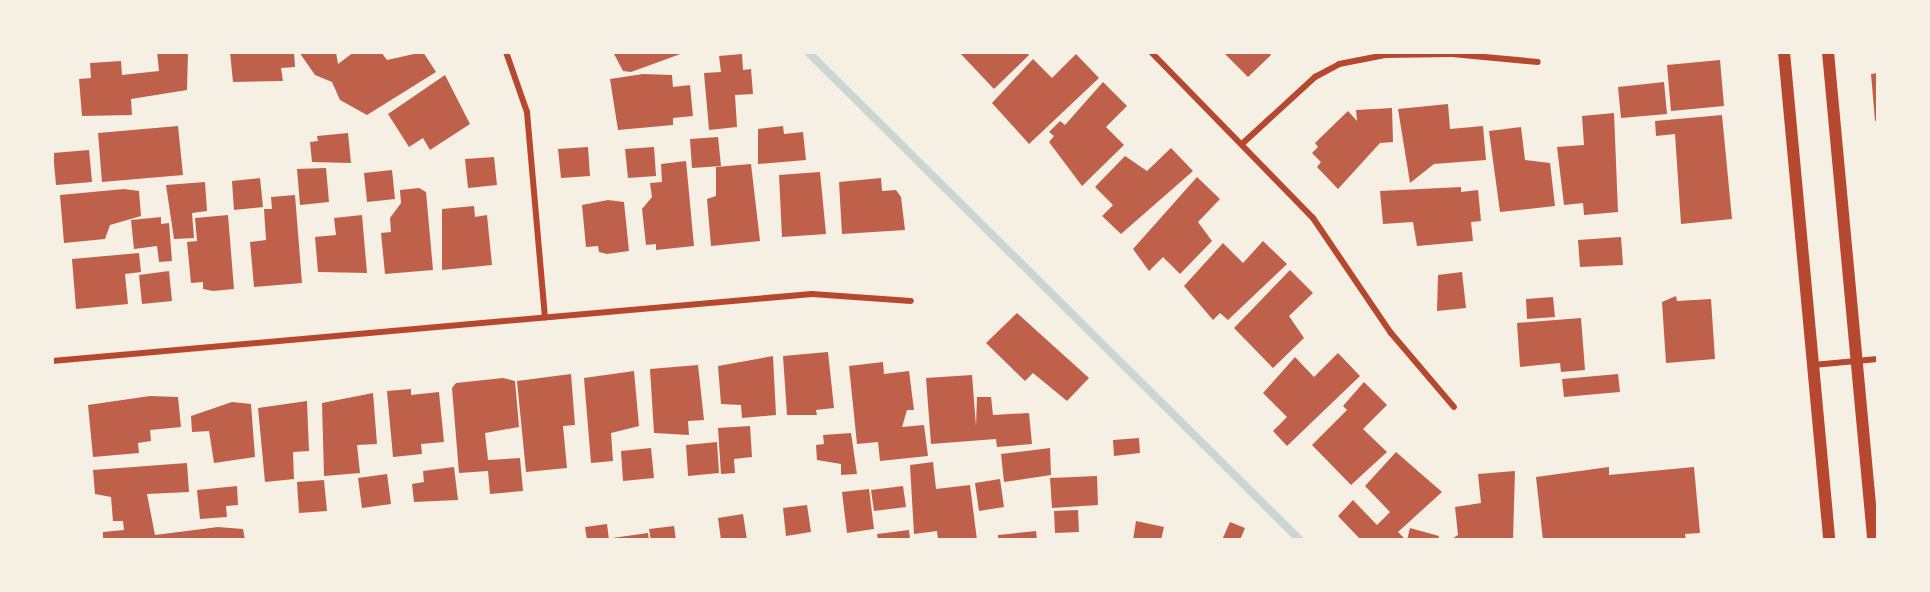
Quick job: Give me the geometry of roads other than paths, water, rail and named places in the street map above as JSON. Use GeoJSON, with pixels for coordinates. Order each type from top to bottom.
{"type":"FeatureCollection","features":[{"type":"Feature","properties":{"kind":"main road"},"geometry":{"type":"LineString","coordinates":[[1784,52],[1829,540]]}},
{"type":"Feature","properties":{"kind":"main road"},"geometry":{"type":"LineString","coordinates":[[1828,52],[1873,540]]}},
{"type":"Feature","properties":{"kind":"street"},"geometry":{"type":"LineString","coordinates":[[506,52],[527,112],[545,317]]}},
{"type":"Feature","properties":{"kind":"street"},"geometry":{"type":"LineString","coordinates":[[1151,52],[1243,143],[1313,218],[1390,333],[1454,406]]}},
{"type":"Feature","properties":{"kind":"street"},"geometry":{"type":"LineString","coordinates":[[1243,143],[1315,78],[1339,64],[1384,55],[1452,54],[1538,62]]}},
{"type":"Feature","properties":{"kind":"street"},"geometry":{"type":"LineString","coordinates":[[52,361],[812,294],[911,301]]}},
{"type":"Feature","properties":{"kind":"street"},"geometry":{"type":"LineString","coordinates":[[1813,365],[1878,359]]}},
{"type":"Feature","properties":{"kind":"waterway"},"geometry":{"type":"LineString","coordinates":[[808,52],[1300,540]]}}]}
